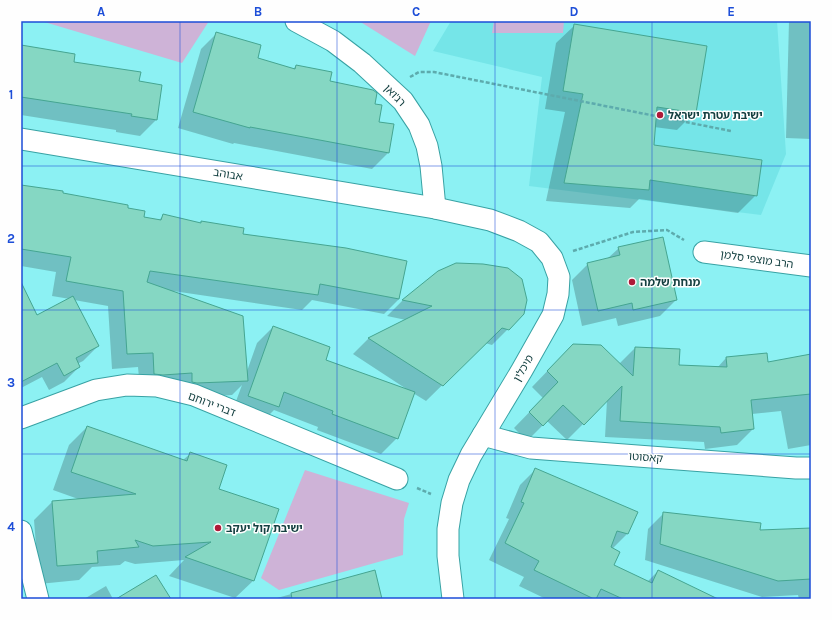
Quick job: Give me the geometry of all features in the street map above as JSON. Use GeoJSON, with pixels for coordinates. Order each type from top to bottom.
{"type":"FeatureCollection","features":[{"type":"Feature","properties":{"kind":"street","name":"רג'ואן"},"geometry":{"type":"LineString","coordinates":[[296,21],[333,41],[362,63],[402,101],[419,125],[427,146],[431,166],[435,208]]}},
{"type":"Feature","properties":{"kind":"street","name":"אבוהב"},"geometry":{"type":"LineString","coordinates":[[21,139],[435,208]]}},
{"type":"Feature","properties":{"kind":"street","name":"מיכלין"},"geometry":{"type":"LineString","coordinates":[[435,208],[490,220],[519,231],[539,242],[552,258],[559,277],[558,294],[553,315],[483,435],[459,480],[452,503],[448,529],[448,549],[453,599]]}},
{"type":"Feature","properties":{"kind":"street","name":"הרב מוצפי סלמן"},"geometry":{"type":"LineString","coordinates":[[704,252],[811,266]]}},
{"type":"Feature","properties":{"kind":"street","name":"דברי ירוחם"},"geometry":{"type":"LineString","coordinates":[[21,418],[96,390],[127,385],[157,386],[194,395],[397,478]]}},
{"type":"Feature","properties":{"kind":"street","name":"קאסוטו"},"geometry":{"type":"LineString","coordinates":[[483,435],[531,448],[811,468]]}},
{"type":"Feature","properties":{"kind":"street"},"geometry":{"type":"LineString","coordinates":[[21,531],[38,599]]}},
{"type":"Feature","properties":{"kind":"path"},"geometry":{"type":"LineString","coordinates":[[393,92],[410,77],[419,72],[434,72],[731,130]]}},
{"type":"Feature","properties":{"kind":"path"},"geometry":{"type":"LineString","coordinates":[[552,258],[633,232],[667,230],[704,252]]}},
{"type":"Feature","properties":{"kind":"path"},"geometry":{"type":"LineString","coordinates":[[397,478],[452,503]]}},
{"type":"Feature","properties":{"kind":"shaded area"},"geometry":{"type":"Polygon","coordinates":[[[41,21],[209,21],[182,63],[41,21]]]}},
{"type":"Feature","properties":{"kind":"shaded area"},"geometry":{"type":"Polygon","coordinates":[[[359,21],[431,21],[415,56],[359,21]]]}},
{"type":"Feature","properties":{"kind":"shaded area","name":"ישיבת עטרת ישראל"},"geometry":{"type":"Polygon","coordinates":[[[451,21],[777,21],[786,154],[761,215],[529,186],[542,77],[433,51],[451,21]]]}},
{"type":"Feature","properties":{"kind":"shaded area"},"geometry":{"type":"Polygon","coordinates":[[[494,21],[564,21],[563,33],[492,33],[494,21]]]}},
{"type":"Feature","properties":{"kind":"shaded area"},"geometry":{"type":"Polygon","coordinates":[[[305,470],[409,503],[404,519],[403,555],[279,590],[261,578],[305,470]]]}},
{"type":"Feature","properties":{"kind":"building"},"geometry":{"type":"Polygon","coordinates":[[[574,24],[707,46],[696,113],[657,107],[654,145],[762,160],[757,196],[650,180],[649,190],[564,183],[583,94],[563,91],[574,24]]]}},
{"type":"Feature","properties":{"kind":"building"},"geometry":{"type":"Polygon","coordinates":[[[216,32],[261,45],[258,58],[295,69],[296,65],[332,72],[330,81],[373,90],[377,93],[375,104],[382,105],[379,122],[394,124],[389,153],[250,128],[193,112],[216,32]]]}},
{"type":"Feature","properties":{"kind":"building"},"geometry":{"type":"Polygon","coordinates":[[[21,45],[75,54],[74,62],[141,72],[139,81],[162,85],[157,120],[131,116],[132,114],[21,97],[21,45]]]}},
{"type":"Feature","properties":{"kind":"building"},"geometry":{"type":"Polygon","coordinates":[[[21,185],[63,191],[63,193],[128,205],[128,208],[145,211],[144,217],[161,220],[163,214],[201,223],[201,221],[244,228],[243,234],[346,248],[407,261],[399,299],[320,284],[318,295],[150,271],[147,282],[243,316],[248,381],[197,383],[192,382],[192,373],[163,375],[154,374],[153,353],[127,354],[123,291],[66,281],[71,257],[21,249],[21,185]]]}},
{"type":"Feature","properties":{"kind":"building","name":"מנחת שלמה"},"geometry":{"type":"Polygon","coordinates":[[[663,237],[677,300],[633,310],[632,303],[598,311],[587,263],[620,255],[618,247],[663,237]]]}},
{"type":"Feature","properties":{"kind":"building"},"geometry":{"type":"Polygon","coordinates":[[[456,263],[483,264],[508,268],[522,279],[527,300],[524,314],[509,330],[502,328],[443,386],[368,338],[432,306],[402,300],[438,271],[456,263]]]}},
{"type":"Feature","properties":{"kind":"building"},"geometry":{"type":"Polygon","coordinates":[[[21,282],[37,315],[73,296],[99,346],[76,358],[80,367],[64,376],[57,363],[21,382],[21,282]]]}},
{"type":"Feature","properties":{"kind":"building"},"geometry":{"type":"Polygon","coordinates":[[[273,326],[330,347],[326,360],[415,392],[398,439],[332,414],[333,411],[284,392],[279,407],[248,396],[273,326]]]}},
{"type":"Feature","properties":{"kind":"building"},"geometry":{"type":"Polygon","coordinates":[[[573,344],[601,345],[633,376],[635,347],[680,349],[679,365],[727,367],[726,357],[767,353],[768,362],[811,354],[811,394],[751,400],[754,429],[721,433],[720,427],[620,421],[622,386],[584,425],[563,405],[543,426],[529,412],[558,382],[547,371],[573,344]]]}},
{"type":"Feature","properties":{"kind":"building"},"geometry":{"type":"Polygon","coordinates":[[[87,426],[187,461],[190,452],[227,465],[219,489],[279,509],[254,581],[185,557],[211,542],[153,546],[135,540],[139,547],[97,551],[98,563],[57,566],[52,501],[136,494],[71,472],[87,426]]]}},
{"type":"Feature","properties":{"kind":"building"},"geometry":{"type":"Polygon","coordinates":[[[535,468],[638,512],[628,534],[617,531],[611,547],[620,552],[614,565],[652,583],[658,570],[718,599],[623,599],[601,589],[596,599],[594,599],[534,570],[539,561],[505,543],[524,503],[521,502],[535,468]]]}},
{"type":"Feature","properties":{"kind":"building"},"geometry":{"type":"Polygon","coordinates":[[[663,512],[761,523],[760,530],[811,528],[811,579],[778,581],[660,544],[663,512]]]}},
{"type":"Feature","properties":{"kind":"building"},"geometry":{"type":"Polygon","coordinates":[[[375,570],[382,599],[292,599],[291,593],[375,570]]]}},
{"type":"Feature","properties":{"kind":"building"},"geometry":{"type":"Polygon","coordinates":[[[156,575],[171,599],[116,599],[156,575]]]}},
{"type":"Feature","properties":{"kind":"place","name":"ישיבת עטרת ישראל"},"geometry":{"type":"Point","coordinates":[660,115]}},
{"type":"Feature","properties":{"kind":"place","name":"מנחת שלמה"},"geometry":{"type":"Point","coordinates":[632,282]}},
{"type":"Feature","properties":{"kind":"place","name":"ישיבת קול יעקב"},"geometry":{"type":"Point","coordinates":[218,528]}}]}
